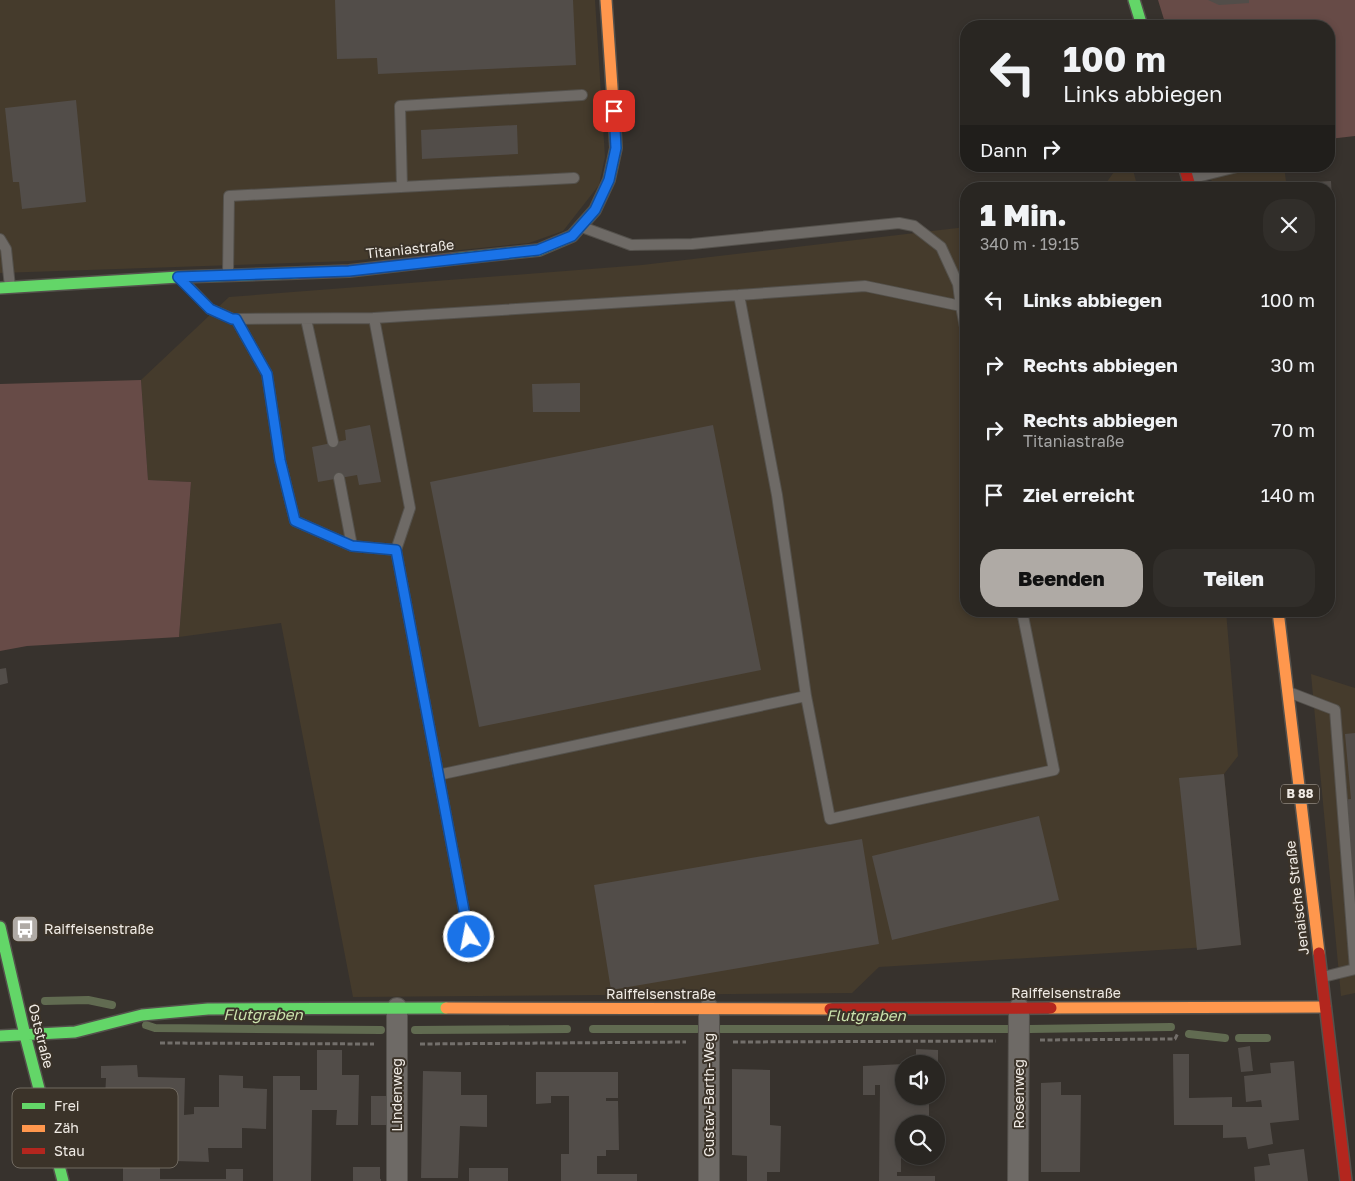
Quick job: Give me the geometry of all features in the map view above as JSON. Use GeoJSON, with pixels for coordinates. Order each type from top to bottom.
{"type":"FeatureCollection","features":[{"type":"Feature","properties":{"kind":"street","name":"Titaniastraße"},"geometry":{"type":"LineString","coordinates":[[5,288],[178,277],[349,271],[538,250],[572,236],[595,210],[609,180],[616,148],[606,0]]}},
{"type":"Feature","properties":{"kind":"street"},"geometry":{"type":"LineString","coordinates":[[1134,0],[1140,20]]}},
{"type":"Feature","properties":{"kind":"street","name":"Jenaische Straße"},"geometry":{"type":"LineString","coordinates":[[1279,617],[1346,1181]]}},
{"type":"Feature","properties":{"kind":"street","name":"Oststraße"},"geometry":{"type":"LineString","coordinates":[[0,928],[38,1088]]}},
{"type":"Feature","properties":{"kind":"street","name":"Raiffeisenstraße"},"geometry":{"type":"LineString","coordinates":[[0,1036],[75,1032],[142,1015],[208,1009],[709,1010],[1325,1007]]}},
{"type":"Feature","properties":{"kind":"street","name":"Lindenweg"},"geometry":{"type":"LineString","coordinates":[[397,1008],[398,1181]]}},
{"type":"Feature","properties":{"kind":"street","name":"Rosenweg"},"geometry":{"type":"LineString","coordinates":[[1018,1181],[1019,1008]]}},
{"type":"Feature","properties":{"kind":"street","name":"Gustav-Barth-Weg"},"geometry":{"type":"LineString","coordinates":[[709,1010],[709,1181]]}},
{"type":"Feature","properties":{"kind":"street","name":"Oststraße"},"geometry":{"type":"LineString","coordinates":[[60,1168],[63,1181]]}},
{"type":"Feature","properties":{"kind":"lane"},"geometry":{"type":"LineString","coordinates":[[402,187],[400,106],[582,95]]}},
{"type":"Feature","properties":{"kind":"lane"},"geometry":{"type":"LineString","coordinates":[[1196,182],[1224,172]]}},
{"type":"Feature","properties":{"kind":"lane"},"geometry":{"type":"LineString","coordinates":[[228,276],[229,196],[574,178]]}},
{"type":"Feature","properties":{"kind":"lane"},"geometry":{"type":"LineString","coordinates":[[581,227],[631,245],[692,244],[899,224],[914,226],[941,247],[958,284],[960,299]]}},
{"type":"Feature","properties":{"kind":"lane"},"geometry":{"type":"LineString","coordinates":[[0,239],[6,249],[5,288]]}},
{"type":"Feature","properties":{"kind":"lane"},"geometry":{"type":"LineString","coordinates":[[178,277],[210,309],[232,319],[374,318],[865,286],[960,306]]}},
{"type":"Feature","properties":{"kind":"lane"},"geometry":{"type":"LineString","coordinates":[[739,295],[777,495],[806,696],[830,819],[1054,770],[1023,617]]}},
{"type":"Feature","properties":{"kind":"lane"},"geometry":{"type":"LineString","coordinates":[[374,318],[410,508],[396,550],[469,937]]}},
{"type":"Feature","properties":{"kind":"lane"},"geometry":{"type":"LineString","coordinates":[[236,319],[267,374],[280,460],[295,521],[352,546],[396,550]]}},
{"type":"Feature","properties":{"kind":"lane"},"geometry":{"type":"LineString","coordinates":[[306,319],[333,442]]}},
{"type":"Feature","properties":{"kind":"lane"},"geometry":{"type":"LineString","coordinates":[[339,478],[352,546]]}},
{"type":"Feature","properties":{"kind":"lane"},"geometry":{"type":"LineString","coordinates":[[1287,692],[1336,710],[1355,969],[1322,977]]}},
{"type":"Feature","properties":{"kind":"lane"},"geometry":{"type":"LineString","coordinates":[[438,775],[806,696]]}},
{"type":"Feature","properties":{"kind":"path"},"geometry":{"type":"LineString","coordinates":[[151,1042],[397,1044],[1175,1039],[1189,1007]]}},
{"type":"Feature","properties":{"kind":"shaded area"},"geometry":{"type":"Polygon","coordinates":[[[0,0],[595,0],[605,157],[599,185],[563,231],[529,243],[350,261],[0,273],[0,0]]]}},
{"type":"Feature","properties":{"kind":"shaded area"},"geometry":{"type":"Polygon","coordinates":[[[1158,0],[1355,0],[1355,136],[1335,138],[1335,20],[1164,20],[1158,0]]]}},
{"type":"Feature","properties":{"kind":"shaded area"},"geometry":{"type":"Polygon","coordinates":[[[1114,172],[1134,172],[1136,182],[1107,182],[1114,172]]]}},
{"type":"Feature","properties":{"kind":"shaded area"},"geometry":{"type":"Polygon","coordinates":[[[1209,172],[1285,172],[1286,182],[1212,182],[1209,172]]]}},
{"type":"Feature","properties":{"kind":"shaded area"},"geometry":{"type":"Polygon","coordinates":[[[960,228],[960,617],[1226,617],[1238,756],[1224,774],[1241,945],[879,967],[852,993],[353,997],[281,623],[179,637],[191,482],[148,480],[141,380],[229,297],[642,265],[960,228]]]}},
{"type":"Feature","properties":{"kind":"shaded area"},"geometry":{"type":"Polygon","coordinates":[[[141,380],[148,480],[191,482],[179,637],[27,646],[0,651],[0,384],[141,380]]]}},
{"type":"Feature","properties":{"kind":"shaded area"},"geometry":{"type":"Polygon","coordinates":[[[1311,674],[1355,688],[1355,993],[1341,996],[1311,674]]]}},
{"type":"Feature","properties":{"kind":"building"},"geometry":{"type":"Polygon","coordinates":[[[335,0],[573,0],[576,65],[378,74],[377,58],[337,59],[335,0]]]}},
{"type":"Feature","properties":{"kind":"building"},"geometry":{"type":"Polygon","coordinates":[[[1208,0],[1249,0],[1249,3],[1219,5],[1208,0]]]}},
{"type":"Feature","properties":{"kind":"building"},"geometry":{"type":"Polygon","coordinates":[[[76,100],[86,202],[22,209],[19,182],[13,182],[5,108],[76,100]]]}},
{"type":"Feature","properties":{"kind":"building"},"geometry":{"type":"Polygon","coordinates":[[[517,125],[518,154],[422,159],[421,130],[517,125]]]}},
{"type":"Feature","properties":{"kind":"building"},"geometry":{"type":"Polygon","coordinates":[[[580,383],[580,412],[533,412],[532,384],[580,383]]]}},
{"type":"Feature","properties":{"kind":"building"},"geometry":{"type":"Polygon","coordinates":[[[370,425],[381,482],[359,485],[357,475],[318,482],[312,447],[346,440],[345,430],[370,425]]]}},
{"type":"Feature","properties":{"kind":"building"},"geometry":{"type":"Polygon","coordinates":[[[713,425],[761,670],[479,727],[430,482],[713,425]]]}},
{"type":"Feature","properties":{"kind":"building"},"geometry":{"type":"Polygon","coordinates":[[[6,668],[8,683],[0,685],[0,669],[6,668]]]}},
{"type":"Feature","properties":{"kind":"building"},"geometry":{"type":"Polygon","coordinates":[[[1355,733],[1355,904],[1342,800],[1351,799],[1345,734],[1355,733]]]}},
{"type":"Feature","properties":{"kind":"building"},"geometry":{"type":"Polygon","coordinates":[[[1224,774],[1241,945],[1197,950],[1179,778],[1224,774]]]}},
{"type":"Feature","properties":{"kind":"building"},"geometry":{"type":"Polygon","coordinates":[[[1039,816],[1059,900],[892,940],[872,856],[1039,816]]]}},
{"type":"Feature","properties":{"kind":"building"},"geometry":{"type":"Polygon","coordinates":[[[862,839],[879,944],[611,990],[594,885],[862,839]]]}},
{"type":"Feature","properties":{"kind":"building"},"geometry":{"type":"Polygon","coordinates":[[[1250,1046],[1253,1071],[1241,1072],[1238,1048],[1250,1046]]]}},
{"type":"Feature","properties":{"kind":"building"},"geometry":{"type":"Polygon","coordinates":[[[916,1049],[938,1050],[938,1055],[916,1055],[916,1049]]]}},
{"type":"Feature","properties":{"kind":"building"},"geometry":{"type":"Polygon","coordinates":[[[317,1050],[342,1050],[342,1075],[359,1075],[358,1125],[336,1125],[337,1110],[312,1110],[311,1181],[273,1181],[273,1076],[300,1076],[300,1090],[317,1090],[317,1050]]]}},
{"type":"Feature","properties":{"kind":"building"},"geometry":{"type":"Polygon","coordinates":[[[1173,1054],[1189,1054],[1189,1098],[1232,1097],[1232,1107],[1262,1107],[1261,1100],[1246,1102],[1244,1076],[1271,1073],[1270,1063],[1294,1061],[1299,1120],[1270,1123],[1273,1144],[1248,1149],[1246,1137],[1223,1138],[1223,1125],[1174,1125],[1173,1054]]]}},
{"type":"Feature","properties":{"kind":"building"},"geometry":{"type":"Polygon","coordinates":[[[895,1064],[895,1105],[929,1105],[929,1115],[895,1115],[895,1165],[901,1165],[901,1172],[897,1172],[897,1176],[935,1176],[935,1181],[879,1181],[880,1085],[875,1085],[875,1095],[863,1095],[863,1066],[895,1064]]]}},
{"type":"Feature","properties":{"kind":"building"},"geometry":{"type":"Polygon","coordinates":[[[137,1065],[138,1077],[185,1078],[184,1115],[194,1114],[194,1107],[219,1107],[219,1075],[243,1076],[243,1088],[267,1089],[266,1129],[242,1128],[242,1148],[208,1148],[209,1162],[178,1161],[178,1088],[106,1088],[106,1078],[101,1078],[101,1066],[137,1065]]]}},
{"type":"Feature","properties":{"kind":"building"},"geometry":{"type":"Polygon","coordinates":[[[732,1069],[770,1070],[770,1125],[781,1126],[780,1172],[767,1172],[767,1181],[747,1181],[747,1156],[732,1155],[732,1069]]]}},
{"type":"Feature","properties":{"kind":"building"},"geometry":{"type":"Polygon","coordinates":[[[423,1071],[461,1072],[461,1095],[487,1095],[487,1127],[460,1126],[458,1178],[421,1178],[423,1071]]]}},
{"type":"Feature","properties":{"kind":"building"},"geometry":{"type":"Polygon","coordinates":[[[536,1072],[618,1072],[618,1098],[606,1098],[606,1101],[618,1101],[619,1150],[606,1150],[606,1156],[597,1156],[597,1174],[637,1174],[637,1181],[561,1181],[561,1154],[569,1154],[569,1096],[551,1096],[551,1103],[536,1104],[536,1072]]]}},
{"type":"Feature","properties":{"kind":"building"},"geometry":{"type":"Polygon","coordinates":[[[1061,1082],[1061,1095],[1081,1095],[1080,1172],[1041,1172],[1041,1083],[1061,1082]]]}},
{"type":"Feature","properties":{"kind":"building"},"geometry":{"type":"Polygon","coordinates":[[[371,1096],[387,1096],[387,1125],[371,1125],[371,1096]]]}},
{"type":"Feature","properties":{"kind":"building"},"geometry":{"type":"Polygon","coordinates":[[[1304,1149],[1308,1181],[1255,1181],[1254,1167],[1270,1165],[1268,1154],[1304,1149]]]}},
{"type":"Feature","properties":{"kind":"building"},"geometry":{"type":"Polygon","coordinates":[[[353,1167],[380,1167],[381,1181],[353,1181],[353,1167]]]}},
{"type":"Feature","properties":{"kind":"building"},"geometry":{"type":"Polygon","coordinates":[[[123,1168],[160,1168],[160,1179],[226,1179],[226,1169],[243,1169],[243,1181],[123,1181],[123,1168]]]}},
{"type":"Feature","properties":{"kind":"building"},"geometry":{"type":"Polygon","coordinates":[[[469,1168],[508,1168],[508,1181],[469,1181],[469,1168]]]}},
{"type":"Feature","properties":{"kind":"waterway","name":"Flutgraben"},"geometry":{"type":"LineString","coordinates":[[45,1001],[88,1000],[112,1005]]}},
{"type":"Feature","properties":{"kind":"waterway","name":"Flutgraben"},"geometry":{"type":"LineString","coordinates":[[146,1025],[155,1028],[381,1030]]}},
{"type":"Feature","properties":{"kind":"waterway","name":"Flutgraben"},"geometry":{"type":"LineString","coordinates":[[1029,1029],[1171,1027]]}},
{"type":"Feature","properties":{"kind":"waterway","name":"Flutgraben"},"geometry":{"type":"LineString","coordinates":[[415,1030],[567,1029]]}},
{"type":"Feature","properties":{"kind":"waterway","name":"Flutgraben"},"geometry":{"type":"LineString","coordinates":[[593,1029],[697,1029]]}},
{"type":"Feature","properties":{"kind":"waterway","name":"Flutgraben"},"geometry":{"type":"LineString","coordinates":[[721,1029],[1010,1029]]}},
{"type":"Feature","properties":{"kind":"waterway","name":"Flutgraben"},"geometry":{"type":"LineString","coordinates":[[1189,1034],[1225,1038]]}},
{"type":"Feature","properties":{"kind":"waterway","name":"Flutgraben"},"geometry":{"type":"LineString","coordinates":[[1239,1038],[1267,1038]]}},
{"type":"Feature","properties":{"kind":"traffic: fast"},"geometry":{"type":"LineString","coordinates":[[1134,0],[1140,20]]}},
{"type":"Feature","properties":{"kind":"traffic: fast"},"geometry":{"type":"LineString","coordinates":[[453,259],[539,250],[572,236],[595,210],[609,180],[616,148],[615,131]]}},
{"type":"Feature","properties":{"kind":"traffic: fast"},"geometry":{"type":"LineString","coordinates":[[0,288],[179,277],[297,273]]}},
{"type":"Feature","properties":{"kind":"traffic: fast"},"geometry":{"type":"LineString","coordinates":[[0,927],[39,1088]]}},
{"type":"Feature","properties":{"kind":"traffic: fast"},"geometry":{"type":"LineString","coordinates":[[0,1036],[75,1032],[142,1015],[208,1009],[446,1008]]}},
{"type":"Feature","properties":{"kind":"traffic: fast"},"geometry":{"type":"LineString","coordinates":[[60,1168],[63,1181]]}},
{"type":"Feature","properties":{"kind":"traffic: slow"},"geometry":{"type":"LineString","coordinates":[[606,0],[615,131]]}},
{"type":"Feature","properties":{"kind":"traffic: slow"},"geometry":{"type":"LineString","coordinates":[[1279,617],[1319,953]]}},
{"type":"Feature","properties":{"kind":"traffic: slow"},"geometry":{"type":"LineString","coordinates":[[1051,1008],[1325,1007]]}},
{"type":"Feature","properties":{"kind":"traffic: slow"},"geometry":{"type":"LineString","coordinates":[[446,1008],[830,1009]]}},
{"type":"Feature","properties":{"kind":"traffic: jam"},"geometry":{"type":"LineString","coordinates":[[1186,172],[1189,182]]}},
{"type":"Feature","properties":{"kind":"traffic: jam"},"geometry":{"type":"LineString","coordinates":[[297,273],[349,271],[453,259]]}},
{"type":"Feature","properties":{"kind":"traffic: jam"},"geometry":{"type":"LineString","coordinates":[[1319,953],[1346,1181]]}},
{"type":"Feature","properties":{"kind":"traffic: jam"},"geometry":{"type":"LineString","coordinates":[[830,1009],[1051,1008]]}},
{"type":"Feature","properties":{"kind":"place","name":"Raiffeisenstraße"},"geometry":{"type":"Point","coordinates":[25,929]}},
{"type":"Feature","properties":{"kind":"route"},"geometry":{"type":"LineString","coordinates":[[469,937],[396,550],[352,546],[295,521],[280,460],[267,374],[236,319],[210,309],[178,277],[349,271],[538,250],[572,236],[595,210],[609,180],[616,148],[614,111]]}}]}
